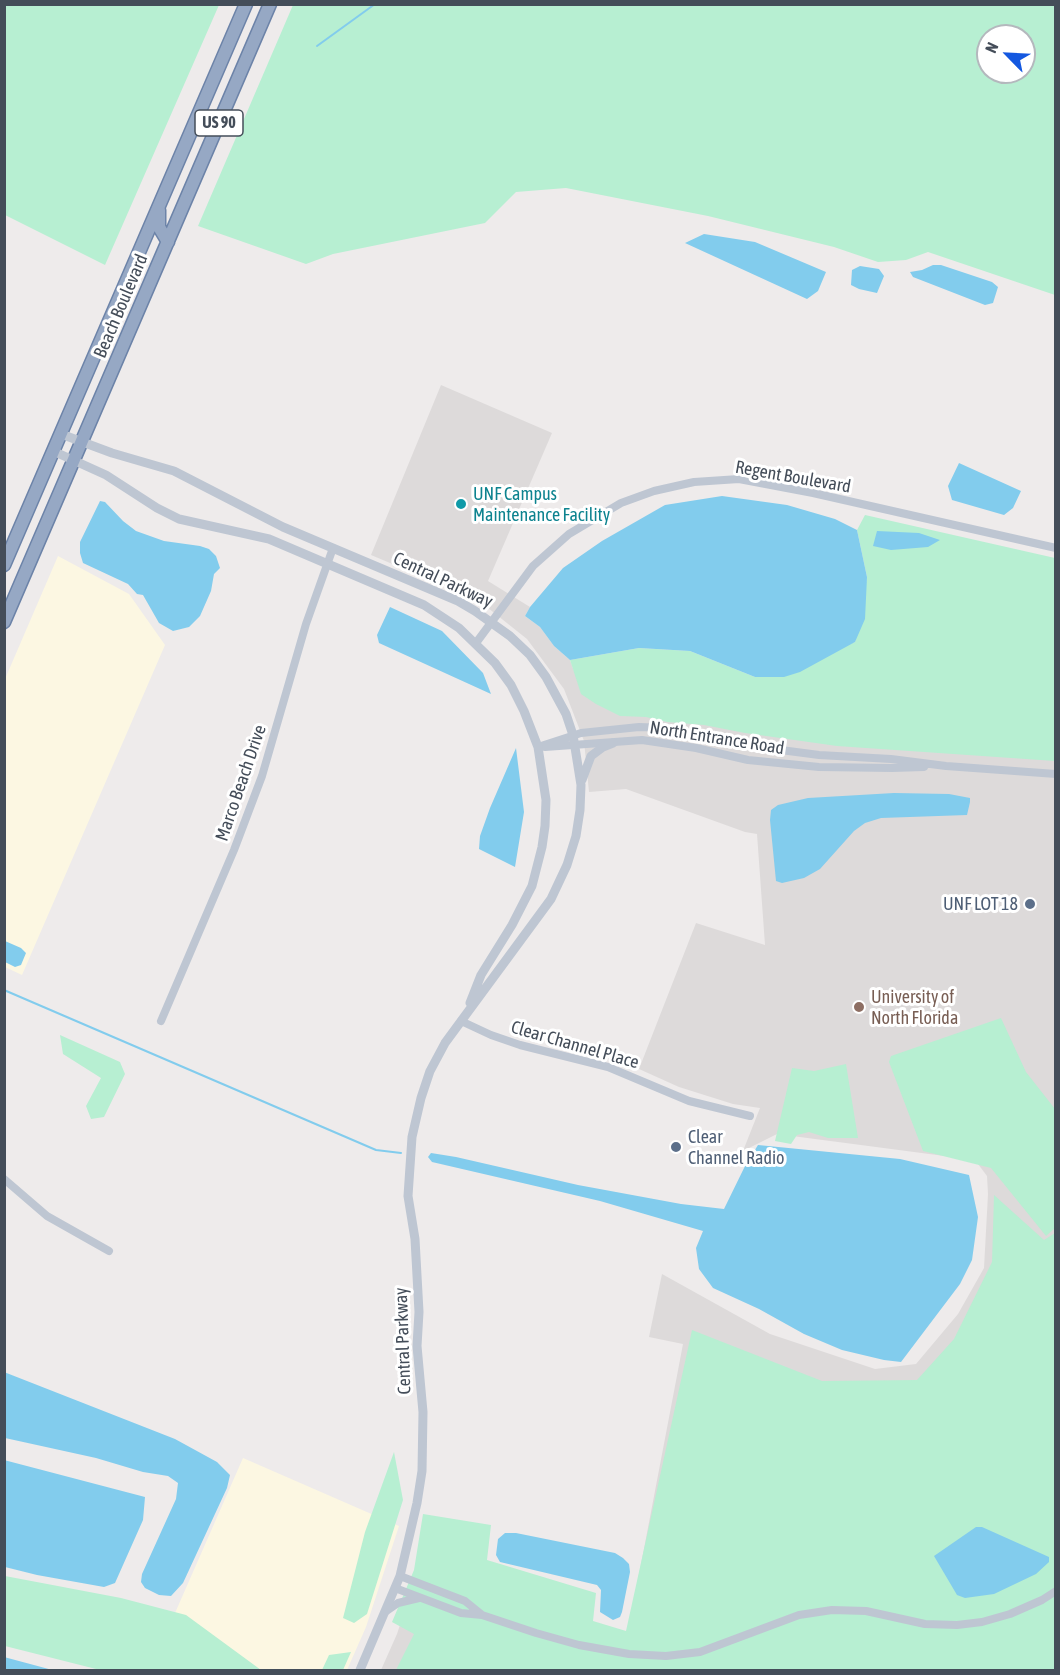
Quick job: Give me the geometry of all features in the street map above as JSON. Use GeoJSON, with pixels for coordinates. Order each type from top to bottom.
{"type":"FeatureCollection","features":[{"type":"Feature","properties":{"kind":"highway","name":"US 90"},"geometry":{"type":"LineString","coordinates":[[4,565],[246,4]]}},
{"type":"Feature","properties":{"kind":"highway","name":"Beach Boulevard"},"geometry":{"type":"LineString","coordinates":[[4,622],[270,4]]}},
{"type":"Feature","properties":{"kind":"highway"},"geometry":{"type":"LineString","coordinates":[[158,206],[159,227],[168,242]]}},
{"type":"Feature","properties":{"kind":"highway"},"geometry":{"type":"LineString","coordinates":[[142,245],[151,241],[168,242]]}},
{"type":"Feature","properties":{"kind":"street","name":"Central Parkway"},"geometry":{"type":"LineString","coordinates":[[61,434],[112,453],[174,471],[283,527],[458,602],[492,621],[530,655],[546,677],[566,714],[573,735],[581,785],[576,836],[567,865],[551,899],[445,1043],[430,1071],[412,1137],[408,1196],[415,1239],[419,1312],[417,1346],[423,1412],[422,1471],[409,1542],[400,1576],[360,1671]]}},
{"type":"Feature","properties":{"kind":"street","name":"Central Parkway"},"geometry":{"type":"LineString","coordinates":[[53,451],[106,474],[157,508],[179,519],[269,539],[424,605],[459,628],[476,643],[511,685],[538,747],[546,800],[544,836],[538,866],[524,904],[481,975],[464,1018]]}},
{"type":"Feature","properties":{"kind":"street","name":"Regent Boulevard"},"geometry":{"type":"LineString","coordinates":[[476,643],[533,566],[569,534],[621,503],[654,491],[694,482],[739,479],[813,493],[1056,548]]}},
{"type":"Feature","properties":{"kind":"street","name":"Marco Beach Drive"},"geometry":{"type":"LineString","coordinates":[[161,1021],[234,850],[262,776],[306,624],[333,548]]}},
{"type":"Feature","properties":{"kind":"street","name":"North Entrance Road"},"geometry":{"type":"LineString","coordinates":[[538,747],[573,735],[618,728],[666,728],[773,750],[1056,774]]}},
{"type":"Feature","properties":{"kind":"street","name":"North Entrance Road"},"geometry":{"type":"LineString","coordinates":[[538,747],[642,741],[662,742],[748,760],[819,767],[892,768],[946,765]]}},
{"type":"Feature","properties":{"kind":"street"},"geometry":{"type":"LineString","coordinates":[[581,785],[591,756],[613,743]]}},
{"type":"Feature","properties":{"kind":"street"},"geometry":{"type":"LineString","coordinates":[[773,750],[784,759],[786,764]]}},
{"type":"Feature","properties":{"kind":"street","name":"Clear Channel Place"},"geometry":{"type":"LineString","coordinates":[[464,1018],[491,1035],[520,1045],[608,1067],[689,1101],[750,1116]]}},
{"type":"Feature","properties":{"kind":"street"},"geometry":{"type":"LineString","coordinates":[[4,1179],[47,1216],[109,1251]]}},
{"type":"Feature","properties":{"kind":"street"},"geometry":{"type":"LineString","coordinates":[[400,1576],[465,1601],[482,1615]]}},
{"type":"Feature","properties":{"kind":"street"},"geometry":{"type":"LineString","coordinates":[[395,1588],[461,1613],[482,1615],[579,1645],[629,1654],[666,1656],[700,1652],[800,1615],[832,1610],[866,1611],[925,1624],[957,1625],[982,1622],[1010,1614],[1056,1591]]}},
{"type":"Feature","properties":{"kind":"street"},"geometry":{"type":"LineString","coordinates":[[385,1612],[398,1603],[422,1598]]}},
{"type":"Feature","properties":{"kind":"shaded area","name":"University of North Florida"},"geometry":{"type":"Polygon","coordinates":[[[441,385],[552,433],[488,581],[530,607],[525,616],[540,627],[554,646],[570,660],[574,671],[759,687],[1055,616],[1055,1670],[381,1670],[397,1634],[413,1585],[626,1643],[683,1344],[649,1337],[662,1274],[770,1334],[875,1369],[916,1364],[958,1314],[984,1268],[988,1194],[987,1176],[975,1160],[777,1134],[743,1151],[760,1108],[733,1104],[679,1087],[639,1069],[696,923],[765,945],[757,834],[745,832],[626,789],[589,792],[584,741],[564,689],[527,639],[478,600],[371,555],[441,385]]]}},
{"type":"Feature","properties":{"kind":"shaded area"},"geometry":{"type":"Polygon","coordinates":[[[58,556],[129,594],[165,645],[22,975],[5,967],[5,679],[58,556]]]}},
{"type":"Feature","properties":{"kind":"shaded area"},"geometry":{"type":"Polygon","coordinates":[[[243,1458],[399,1526],[366,1627],[347,1670],[150,1670],[243,1458]]]}},
{"type":"Feature","properties":{"kind":"green space"},"geometry":{"type":"Polygon","coordinates":[[[4,5],[219,5],[105,265],[5,215],[4,5]]]}},
{"type":"Feature","properties":{"kind":"green space"},"geometry":{"type":"Polygon","coordinates":[[[293,5],[1055,5],[1055,295],[928,252],[906,260],[878,262],[834,247],[708,216],[566,188],[516,192],[485,223],[333,254],[306,264],[198,226],[293,5]]]}},
{"type":"Feature","properties":{"kind":"green space"},"geometry":{"type":"Polygon","coordinates":[[[865,515],[1055,558],[1055,761],[837,746],[704,725],[620,716],[581,694],[570,660],[639,648],[690,651],[755,677],[855,642],[867,577],[857,530],[865,515]]]}},
{"type":"Feature","properties":{"kind":"green space"},"geometry":{"type":"Polygon","coordinates":[[[1001,1018],[1026,1072],[1055,1109],[1055,1228],[1046,1236],[991,1168],[923,1151],[889,1062],[891,1056],[1001,1018]]]}},
{"type":"Feature","properties":{"kind":"green space"},"geometry":{"type":"Polygon","coordinates":[[[60,1035],[120,1062],[125,1074],[104,1117],[91,1119],[86,1106],[101,1078],[63,1054],[60,1035]]]}},
{"type":"Feature","properties":{"kind":"green space"},"geometry":{"type":"Polygon","coordinates":[[[846,1064],[858,1138],[828,1138],[809,1132],[797,1135],[791,1144],[775,1141],[792,1068],[814,1071],[846,1064]]]}},
{"type":"Feature","properties":{"kind":"green space"},"geometry":{"type":"Polygon","coordinates":[[[994,1195],[1044,1240],[1055,1233],[1055,1670],[396,1670],[414,1634],[392,1622],[414,1570],[423,1514],[491,1525],[487,1560],[596,1593],[593,1621],[626,1631],[692,1330],[822,1381],[917,1380],[954,1339],[992,1262],[994,1195]]]}},
{"type":"Feature","properties":{"kind":"green space"},"geometry":{"type":"Polygon","coordinates":[[[394,1452],[403,1500],[367,1614],[354,1623],[343,1618],[365,1532],[394,1452]]]}},
{"type":"Feature","properties":{"kind":"green space"},"geometry":{"type":"Polygon","coordinates":[[[5,1576],[121,1598],[186,1615],[261,1670],[100,1670],[5,1646],[5,1576]]]}},
{"type":"Feature","properties":{"kind":"green space"},"geometry":{"type":"Polygon","coordinates":[[[351,1652],[343,1670],[322,1670],[329,1655],[351,1652]]]}},
{"type":"Feature","properties":{"kind":"water"},"geometry":{"type":"Polygon","coordinates":[[[704,234],[755,242],[826,272],[818,291],[807,299],[685,243],[704,234]]]}},
{"type":"Feature","properties":{"kind":"water"},"geometry":{"type":"Polygon","coordinates":[[[941,265],[992,282],[998,287],[993,303],[985,305],[913,277],[910,272],[941,265]]]}},
{"type":"Feature","properties":{"kind":"water"},"geometry":{"type":"Polygon","coordinates":[[[860,266],[879,269],[884,276],[877,293],[851,285],[852,270],[860,266]]]}},
{"type":"Feature","properties":{"kind":"water"},"geometry":{"type":"Polygon","coordinates":[[[959,463],[1021,491],[1013,508],[1004,515],[952,500],[948,486],[959,463]]]}},
{"type":"Feature","properties":{"kind":"water"},"geometry":{"type":"Polygon","coordinates":[[[722,496],[787,505],[835,519],[857,530],[867,577],[865,619],[855,642],[800,672],[784,677],[755,677],[690,651],[639,648],[570,660],[554,646],[540,627],[525,616],[563,568],[602,541],[665,505],[722,496]]]}},
{"type":"Feature","properties":{"kind":"water"},"geometry":{"type":"Polygon","coordinates":[[[100,501],[105,502],[136,531],[164,541],[200,546],[209,549],[216,556],[220,568],[214,574],[211,591],[200,616],[189,627],[173,631],[159,623],[143,595],[137,594],[128,584],[83,563],[80,542],[100,501]]]}},
{"type":"Feature","properties":{"kind":"water"},"geometry":{"type":"Polygon","coordinates":[[[877,531],[919,533],[940,540],[928,547],[891,550],[873,546],[877,531]]]}},
{"type":"Feature","properties":{"kind":"water"},"geometry":{"type":"Polygon","coordinates":[[[390,607],[442,631],[483,673],[491,694],[379,643],[377,635],[390,607]]]}},
{"type":"Feature","properties":{"kind":"water"},"geometry":{"type":"Polygon","coordinates":[[[516,748],[524,812],[515,867],[479,849],[480,836],[490,808],[516,748]]]}},
{"type":"Feature","properties":{"kind":"water"},"geometry":{"type":"Polygon","coordinates":[[[894,793],[949,794],[970,798],[970,802],[967,815],[881,818],[865,823],[854,831],[820,869],[804,878],[782,883],[776,881],[771,810],[778,805],[808,798],[894,793]]]}},
{"type":"Feature","properties":{"kind":"water"},"geometry":{"type":"Polygon","coordinates":[[[5,941],[21,948],[26,953],[21,965],[15,967],[5,962],[5,941]]]}},
{"type":"Feature","properties":{"kind":"water"},"geometry":{"type":"Polygon","coordinates":[[[758,1145],[900,1159],[969,1175],[978,1217],[972,1260],[960,1284],[901,1362],[842,1350],[804,1334],[759,1309],[713,1288],[699,1269],[696,1248],[703,1231],[600,1201],[432,1162],[428,1157],[431,1153],[456,1157],[578,1185],[681,1204],[724,1209],[758,1145]]]}},
{"type":"Feature","properties":{"kind":"water"},"geometry":{"type":"Polygon","coordinates":[[[4,1372],[175,1439],[217,1462],[230,1475],[227,1488],[183,1583],[171,1596],[159,1595],[145,1588],[141,1582],[142,1574],[176,1499],[178,1483],[168,1476],[5,1438],[4,1372]]]}},
{"type":"Feature","properties":{"kind":"water"},"geometry":{"type":"Polygon","coordinates":[[[4,1460],[145,1497],[143,1520],[115,1583],[104,1587],[5,1567],[4,1460]]]}},
{"type":"Feature","properties":{"kind":"water"},"geometry":{"type":"Polygon","coordinates":[[[976,1527],[982,1527],[1049,1557],[1049,1562],[1036,1574],[994,1594],[965,1598],[957,1595],[934,1556],[976,1527]]]}},
{"type":"Feature","properties":{"kind":"water"},"geometry":{"type":"Polygon","coordinates":[[[505,1533],[516,1533],[615,1553],[623,1558],[629,1564],[630,1572],[620,1617],[613,1620],[600,1612],[601,1590],[597,1585],[500,1562],[496,1555],[498,1539],[505,1533]]]}},
{"type":"Feature","properties":{"kind":"water"},"geometry":{"type":"Polygon","coordinates":[[[4,1657],[45,1668],[52,1670],[5,1670],[4,1657]]]}},
{"type":"Feature","properties":{"kind":"waterway"},"geometry":{"type":"LineString","coordinates":[[317,46],[375,4]]}},
{"type":"Feature","properties":{"kind":"waterway"},"geometry":{"type":"LineString","coordinates":[[4,990],[376,1150],[401,1153]]}},
{"type":"Feature","properties":{"kind":"place","name":"UNF Campus Maintenance Facility"},"geometry":{"type":"Point","coordinates":[461,504]}},
{"type":"Feature","properties":{"kind":"place","name":"UNF LOT 18"},"geometry":{"type":"Point","coordinates":[1030,904]}},
{"type":"Feature","properties":{"kind":"place","name":"University of North Florida"},"geometry":{"type":"Point","coordinates":[859,1007]}},
{"type":"Feature","properties":{"kind":"place","name":"Clear Channel Radio"},"geometry":{"type":"Point","coordinates":[676,1147]}}]}
